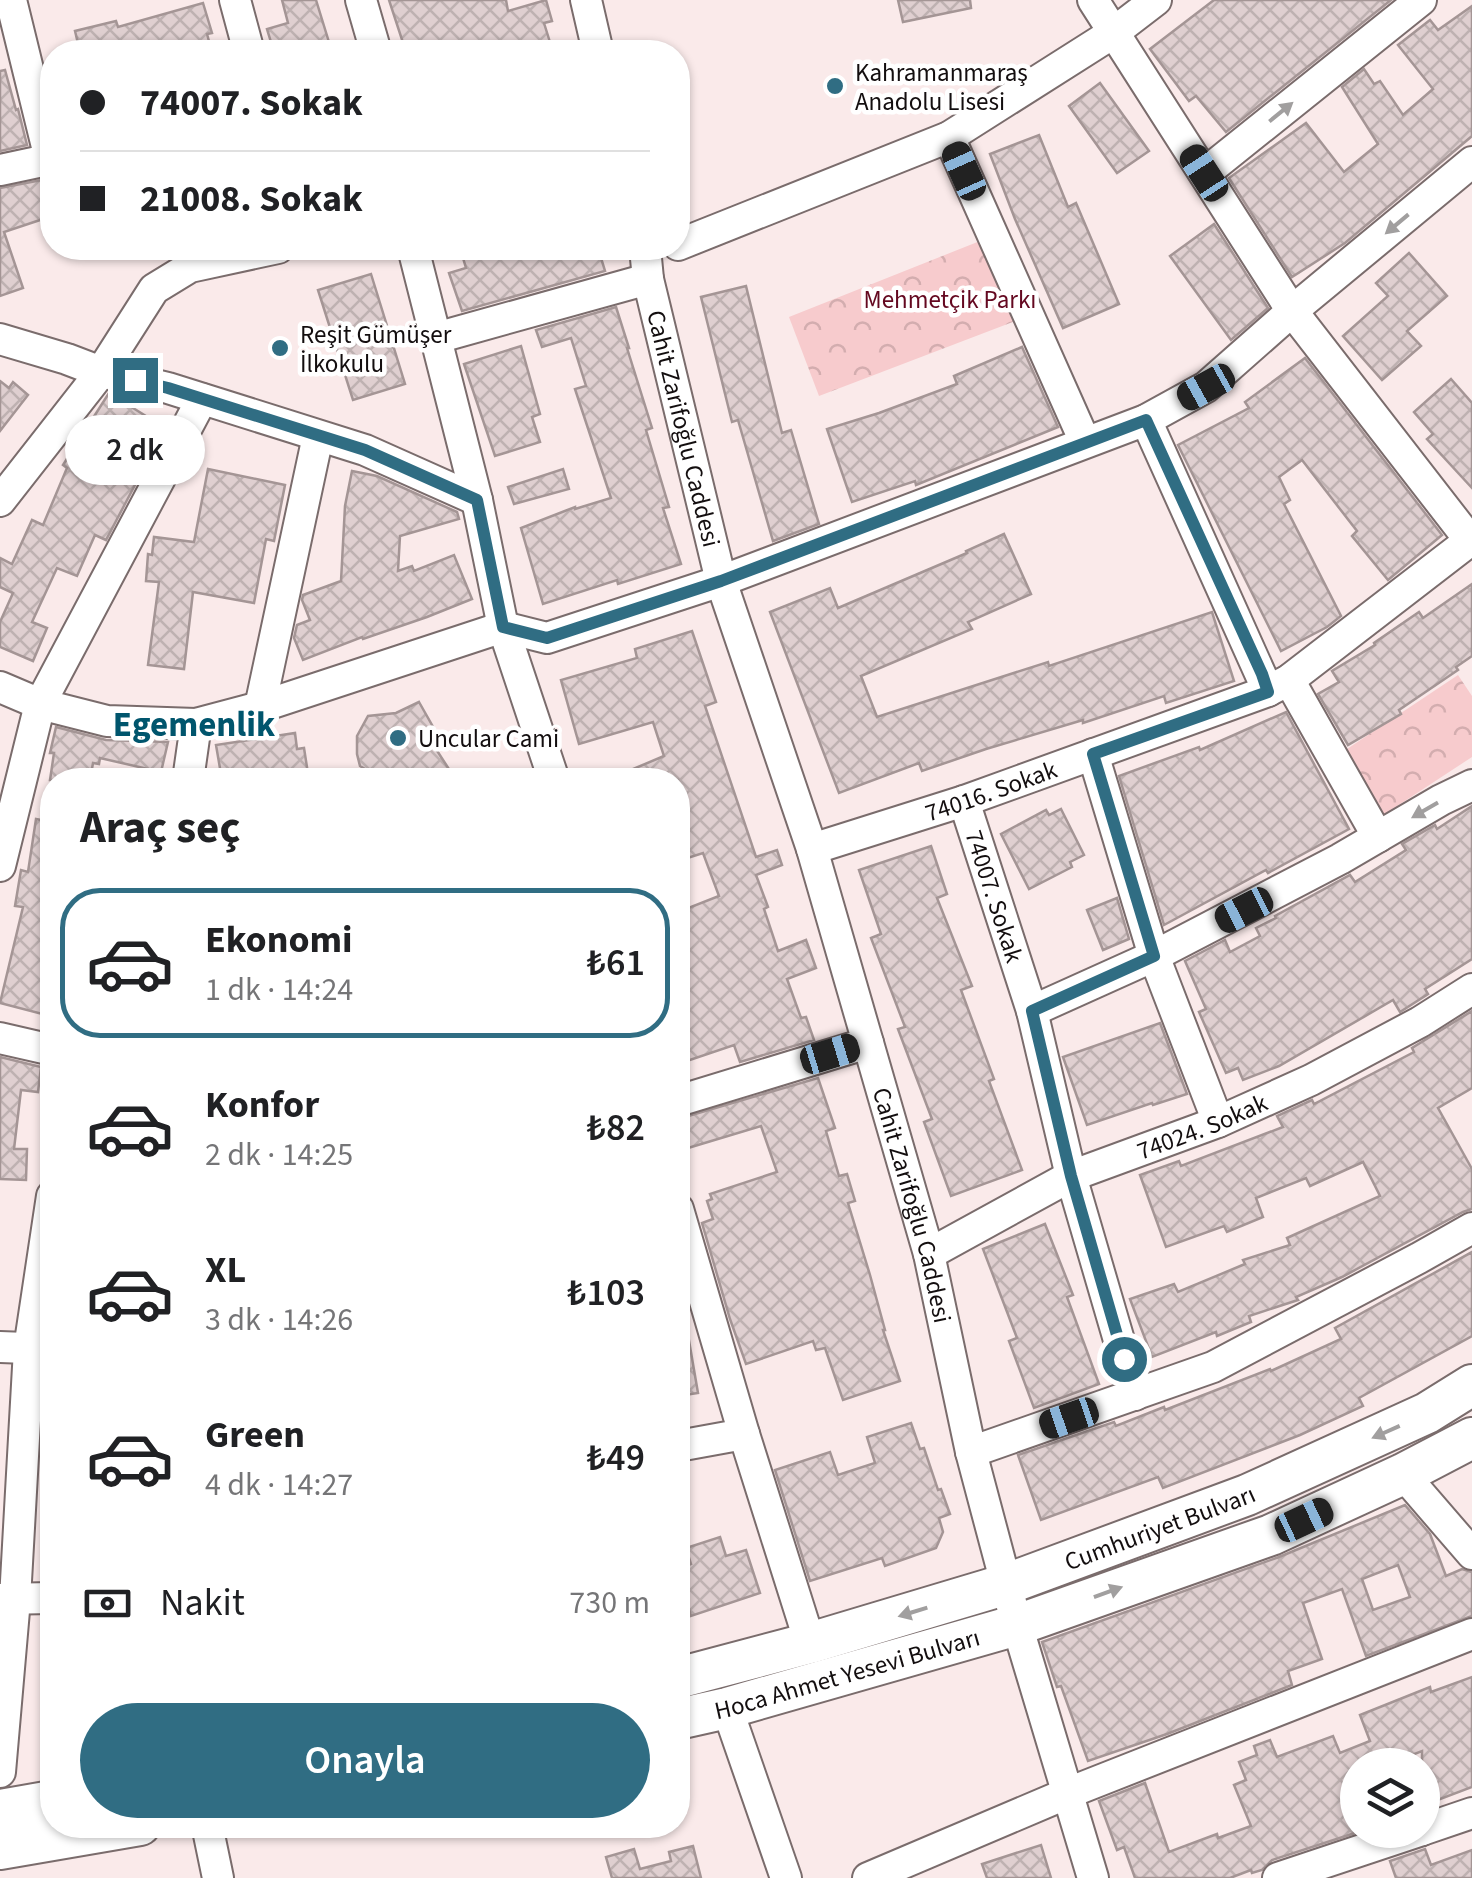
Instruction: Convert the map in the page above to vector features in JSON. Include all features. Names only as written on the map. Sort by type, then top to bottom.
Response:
[{"type":"main road","name":"Cumhuriyet Bulvarı","points":[[1007,1584],[1247,1495],[1427,1414],[1472,1386]]},
{"type":"main road","name":"Cumhuriyet Bulvarı","points":[[1016,1625],[1271,1535],[1472,1438]]},
{"type":"main road","name":"Hoca Ahmet Yesevi Bulvarı","points":[[690,1676],[1007,1584]]},
{"type":"main road","name":"Hoca Ahmet Yesevi Bulvarı","points":[[690,1716],[1016,1625]]},
{"type":"main road","points":[[0,1810],[40,1803]]},
{"type":"main road","points":[[0,1849],[64,1838]]},
{"type":"street","points":[[10,0],[40,116]]},
{"type":"street","points":[[235,0],[246,40]]},
{"type":"street","points":[[361,0],[373,40]]},
{"type":"street","points":[[586,0],[595,40]]},
{"type":"street","points":[[1093,0],[1292,311],[1471,541]]},
{"type":"street","points":[[690,242],[948,137],[1156,0]]},
{"type":"street","points":[[1204,173],[1421,0]]},
{"type":"street","points":[[948,137],[1086,442]]},
{"type":"street","points":[[0,170],[40,161]]},
{"type":"street","points":[[0,687],[40,704],[107,721],[196,724],[260,707],[503,627],[547,638],[721,581],[1146,420],[1206,387],[1472,162]]},
{"type":"street","points":[[0,501],[101,372],[154,289],[190,268],[225,260]]},
{"type":"street","points":[[416,260],[477,500],[503,627],[550,768]]},
{"type":"street","points":[[436,338],[645,260]]},
{"type":"street","name":"Cahit Zarifoğlu Caddesi","points":[[659,260],[721,581],[812,849],[929,1254],[971,1452],[1016,1625],[1094,1878]]},
{"type":"street","points":[[0,340],[365,450],[477,500]]},
{"type":"street","points":[[0,866],[40,704],[202,399]]},
{"type":"street","points":[[1146,420],[1262,674],[1279,686],[1378,837]]},
{"type":"street","points":[[260,707],[318,436]]},
{"type":"street","name":"74016. Sokak","points":[[812,849],[964,801],[1279,686],[1471,541]]},
{"type":"street","points":[[190,768],[196,724]]},
{"type":"street","points":[[1093,754],[1154,956],[1218,1122]]},
{"type":"street","points":[[1032,1011],[1154,956],[1472,785]]},
{"type":"street","name":"74007. Sokak","points":[[964,801],[1032,1011],[1071,1176],[1135,1396]]},
{"type":"street","name":"74024. Sokak","points":[[929,1254],[1071,1176],[1218,1122],[1326,1072],[1472,989]]},
{"type":"street","points":[[0,1038],[40,1047]]},
{"type":"street","points":[[690,1096],[868,1042]]},
{"type":"street","points":[[971,1452],[1212,1366],[1472,1228]]},
{"type":"street","points":[[690,1252],[810,1643]]},
{"type":"street","points":[[0,1772],[8,1599],[27,1348],[40,1269]]},
{"type":"street","points":[[690,1444],[744,1434]]},
{"type":"street","points":[[1402,1474],[1472,1554]]},
{"type":"street","points":[[8,1599],[40,1598]]},
{"type":"street","points":[[868,1878],[1068,1793],[1472,1634]]},
{"type":"street","points":[[727,1708],[786,1878]]},
{"type":"street","points":[[1440,1824],[1472,1813]]},
{"type":"street","points":[[210,1838],[218,1878]]},
{"type":"street","points":[[1278,1878],[1368,1848]]},
{"type":"green space","name":"Mehmetçik Parkı","points":[[990,237],[1026,317],[819,396],[789,317]]},
{"type":"green space","points":[[1458,675],[1472,696],[1472,757],[1382,816],[1341,753]]},
{"type":"building","points":[[282,0],[316,0],[328,40],[270,40],[267,29],[288,23]]},
{"type":"building","points":[[389,0],[506,0],[508,11],[546,0],[552,21],[544,23],[549,40],[402,40]]},
{"type":"building","points":[[898,0],[970,0],[971,8],[903,22]]},
{"type":"building","points":[[1214,0],[1391,0],[1226,132],[1196,96],[1189,101],[1150,49]]},
{"type":"building","points":[[203,3],[212,33],[207,34],[209,40],[77,40],[75,31],[116,21],[118,27]]},
{"type":"building","points":[[1472,6],[1472,136],[1345,243],[1292,277],[1229,178],[1306,123],[1344,172],[1378,144],[1342,87],[1364,69],[1374,84],[1380,81],[1403,115],[1433,89],[1398,45],[1430,20],[1438,30]]},
{"type":"building","points":[[5,70],[27,145],[0,151],[0,71]]},
{"type":"building","points":[[1100,83],[1149,151],[1117,173],[1069,106]]},
{"type":"building","points":[[1039,135],[1068,207],[1076,203],[1119,304],[1063,328],[990,154]]},
{"type":"building","points":[[40,180],[40,220],[4,232],[23,288],[0,296],[0,188]]},
{"type":"building","points":[[1214,224],[1268,308],[1231,340],[1170,256]]},
{"type":"building","points":[[1409,253],[1447,296],[1407,331],[1421,346],[1382,380],[1343,336],[1388,296],[1376,283]]},
{"type":"building","points":[[464,260],[602,260],[605,271],[462,311],[449,273],[466,268]]},
{"type":"building","points":[[371,274],[405,384],[353,400],[318,290]]},
{"type":"building","points":[[746,286],[782,433],[791,430],[819,524],[773,541],[738,420],[732,422],[701,297]]},
{"type":"building","points":[[616,307],[652,428],[646,430],[669,507],[663,508],[681,564],[543,604],[521,528],[611,498],[575,389],[586,386],[571,338],[542,347],[536,330]]},
{"type":"building","points":[[521,346],[540,414],[532,417],[540,442],[495,456],[464,364]]},
{"type":"building","points":[[1022,347],[1058,427],[916,485],[915,481],[852,502],[827,429],[957,384],[954,376]]},
{"type":"building","points":[[1305,358],[1442,535],[1388,580],[1352,536],[1357,531],[1302,460],[1279,477],[1290,500],[1284,504],[1341,616],[1281,651],[1178,445],[1249,408],[1245,402]]},
{"type":"building","points":[[1451,379],[1472,403],[1472,488],[1427,439],[1433,434],[1414,412]]},
{"type":"building","points":[[0,381],[9,388],[13,382],[28,395],[0,431]]},
{"type":"building","points":[[109,393],[165,428],[106,540],[95,535],[77,576],[57,568],[32,622],[47,628],[33,661],[0,647],[0,622],[13,593],[0,587],[0,558],[12,564],[32,520],[43,525],[67,468],[63,465]]},
{"type":"building","points":[[208,469],[285,485],[274,541],[266,539],[254,603],[193,592],[184,669],[148,665],[159,582],[146,581],[148,554],[152,555],[154,537],[194,542]]},
{"type":"building","points":[[563,469],[569,489],[514,504],[508,487]]},
{"type":"building","points":[[352,471],[377,476],[457,512],[459,519],[400,536],[398,571],[412,566],[414,571],[454,555],[472,599],[303,660],[294,638],[297,625],[310,620],[303,595],[341,581],[345,506]]},
{"type":"building","points":[[1004,534],[1031,594],[968,622],[972,629],[861,676],[877,717],[1212,612],[1234,681],[1166,703],[1164,696],[922,771],[919,763],[839,793],[770,612],[830,588],[838,608]]},
{"type":"building","points":[[1472,584],[1472,656],[1399,710],[1401,714],[1348,745],[1318,694],[1339,682],[1332,671],[1419,612],[1423,618]]},
{"type":"building","points":[[692,631],[716,702],[705,706],[756,857],[777,850],[782,865],[756,875],[778,951],[806,940],[816,968],[787,979],[814,1040],[740,1062],[734,1045],[690,1060],[690,907],[719,896],[703,853],[690,857],[690,768],[636,768],[664,756],[653,722],[579,744],[561,680],[637,658],[635,649]]},
{"type":"building","name":"Uncular Cami","points":[[419,702],[441,741],[434,746],[448,768],[360,766],[357,736],[368,716],[396,713]]},
{"type":"building","points":[[1286,712],[1349,829],[1164,925],[1119,776],[1199,747],[1200,750]]},
{"type":"building","points":[[56,727],[106,740],[168,742],[162,768],[100,758],[92,768],[52,768],[54,753],[50,753]]},
{"type":"building","points":[[295,733],[297,749],[304,748],[307,768],[220,768],[216,745]]},
{"type":"building","points":[[1472,806],[1472,959],[1425,989],[1428,994],[1400,1012],[1393,1000],[1279,1066],[1243,1080],[1238,1068],[1226,1073],[1199,1012],[1206,1009],[1185,961],[1225,940],[1230,952],[1260,936],[1256,928],[1275,916],[1350,875],[1355,882],[1406,850],[1402,844],[1435,825],[1437,829]]},
{"type":"building","points":[[1061,809],[1084,855],[1070,862],[1072,867],[1029,889],[1001,834],[1046,810],[1049,815]]},
{"type":"building","points":[[36,819],[40,820],[40,1013],[0,1003],[23,907],[15,906],[21,870],[28,872]]},
{"type":"building","points":[[931,846],[947,894],[937,898],[972,986],[961,990],[1022,1170],[951,1196],[924,1122],[932,1119],[898,1029],[905,1027],[871,938],[881,934],[859,870]]},
{"type":"building","points":[[1117,898],[1129,939],[1103,950],[1087,910]]},
{"type":"building","points":[[1472,1011],[1472,1088],[1438,1108],[1472,1169],[1472,1209],[1296,1297],[1298,1300],[1249,1316],[1251,1322],[1152,1357],[1130,1299],[1174,1284],[1178,1292],[1245,1264],[1243,1260],[1290,1245],[1287,1238],[1380,1196],[1363,1162],[1310,1186],[1306,1178],[1256,1198],[1263,1217],[1227,1232],[1224,1226],[1166,1247],[1140,1175],[1179,1161],[1181,1166],[1283,1127],[1277,1116],[1312,1100],[1314,1104],[1414,1052],[1412,1048]]},
{"type":"building","points":[[1160,1023],[1187,1094],[1087,1125],[1063,1057]]},
{"type":"building","points":[[0,1057],[40,1067],[40,1075],[38,1092],[21,1090],[14,1149],[27,1149],[26,1180],[0,1179]]},
{"type":"building","points":[[818,1078],[835,1128],[826,1131],[839,1176],[847,1174],[855,1201],[848,1203],[900,1381],[843,1400],[825,1348],[816,1350],[813,1341],[746,1364],[702,1223],[713,1219],[707,1201],[712,1199],[710,1194],[777,1172],[761,1126],[690,1147],[690,1115]]},
{"type":"building","points":[[1045,1224],[1073,1295],[1067,1297],[1099,1384],[1034,1408],[1009,1341],[1017,1338],[983,1249]]},
{"type":"building","points":[[1472,1252],[1472,1336],[1359,1398],[1363,1406],[1163,1488],[1158,1477],[1041,1520],[1018,1455],[1114,1422],[1116,1426],[1164,1407],[1165,1410],[1271,1371],[1341,1339],[1335,1328]]},
{"type":"building","points":[[690,1346],[698,1393],[690,1394]]},
{"type":"building","points":[[911,1423],[950,1514],[939,1518],[943,1532],[936,1548],[885,1566],[882,1558],[810,1581],[775,1470],[830,1452],[838,1475],[875,1463],[867,1437]]},
{"type":"building","points":[[1405,1505],[1430,1534],[1446,1576],[1462,1569],[1472,1572],[1472,1616],[1366,1656],[1342,1589],[1303,1603],[1322,1659],[1288,1671],[1292,1685],[1088,1761],[1042,1642],[1279,1557]],"holes":[[[1398,1565],[1410,1597],[1373,1610],[1362,1579]]]},
{"type":"building","points":[[720,1537],[726,1556],[746,1550],[760,1593],[691,1616],[690,1547]]},
{"type":"building","points":[[1472,1677],[1472,1787],[1440,1799],[1440,1748],[1352,1748],[1370,1741],[1360,1715],[1430,1687],[1431,1692]]},
{"type":"building","points":[[1333,1736],[1340,1753],[1340,1838],[1272,1860],[1262,1870],[1230,1878],[1135,1878],[1124,1847],[1117,1850],[1099,1801],[1145,1783],[1169,1852],[1251,1826],[1234,1785],[1246,1780],[1239,1762],[1257,1755],[1254,1746],[1270,1740],[1277,1757]]},
{"type":"building","points":[[1041,1845],[1051,1878],[987,1878],[982,1864]]},
{"type":"building","points":[[693,1846],[701,1878],[612,1878],[606,1857],[634,1849],[640,1869],[671,1861],[669,1852]]},
{"type":"building","points":[[1425,1849],[1431,1865],[1472,1850],[1472,1878],[1396,1878],[1390,1861]]},
{"type":"place","name":"Kahramanmaraş Anadolu Lisesi","points":[[835,86]]},
{"type":"place","name":"Reşit Gümüşer İlkokulu","points":[[280,348]]},
{"type":"place","name":"Uncular Cami","points":[[398,738]]},
{"type":"district","name":"Egemenlik","points":[[194,724]]},
{"type":"route","points":[[135,380],[365,450],[477,500],[503,627],[547,638],[721,581],[1146,420],[1268,692],[1093,754],[1154,956],[1032,1011],[1071,1176],[1124,1359]]}]
